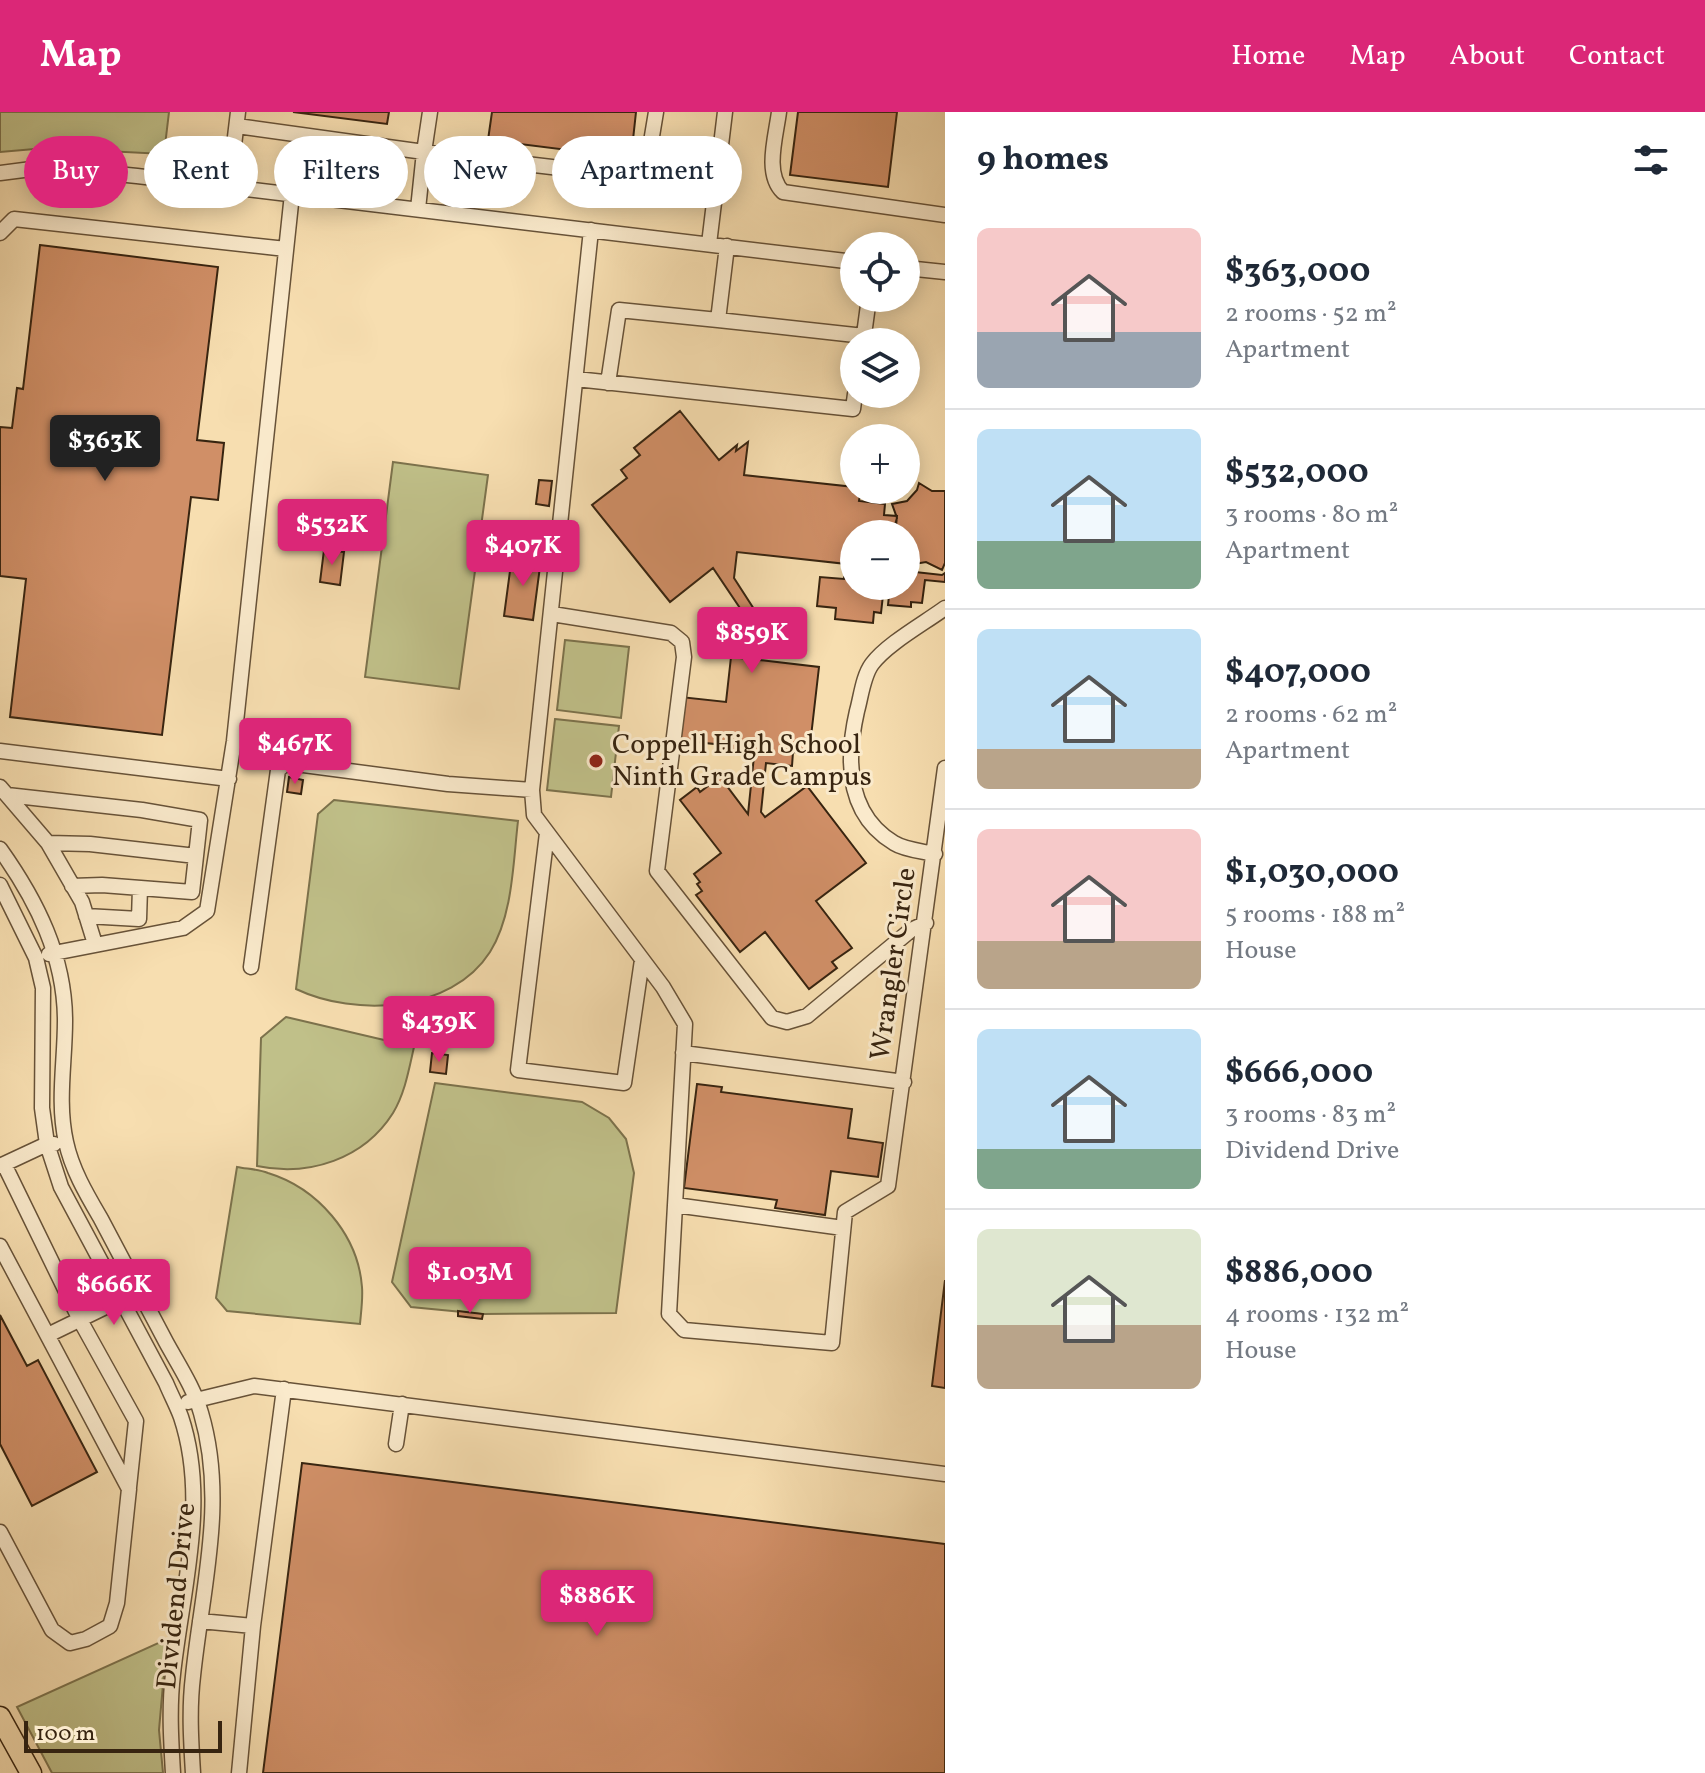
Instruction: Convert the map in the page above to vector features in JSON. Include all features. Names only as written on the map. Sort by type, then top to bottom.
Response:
[{"type":"highway","points":[[0,1717],[31,1773]]},
{"type":"street","points":[[426,136],[430,112]]},
{"type":"street","points":[[536,165],[645,178],[656,112]]},
{"type":"street","points":[[709,244],[725,112]]},
{"type":"street","points":[[779,112],[772,174],[783,192],[945,215]]},
{"type":"street","points":[[238,119],[424,152],[418,209]]},
{"type":"street","points":[[0,173],[47,167],[144,178]]},
{"type":"street","points":[[36,958],[183,928],[207,911],[229,779],[290,208]]},
{"type":"street","points":[[408,208],[840,260]]},
{"type":"street","points":[[0,233],[14,219],[286,249]]},
{"type":"street","points":[[591,230],[532,790],[534,815],[642,960],[685,1024],[683,1053],[675,1202],[669,1314],[684,1330],[832,1343],[843,1228],[675,1202]]},
{"type":"street","points":[[718,320],[727,246]]},
{"type":"street","points":[[920,269],[944,272],[945,262]]},
{"type":"street","points":[[608,383],[619,310],[840,336]]},
{"type":"street","points":[[576,379],[840,408]]},
{"type":"street","name":"Wrangler Circle","points":[[935,854],[896,845],[876,830],[860,805],[850,775],[854,726],[869,667],[879,656],[945,608]]},
{"type":"street","points":[[552,614],[671,633],[682,642],[684,657],[657,871],[772,1018],[787,1022],[807,1016],[911,930],[926,923]]},
{"type":"street","points":[[0,751],[229,779]]},
{"type":"street","points":[[251,967],[278,770],[284,765],[448,784],[532,790]]},
{"type":"street","name":"Wrangler Circle","points":[[843,1228],[845,1212],[888,1186],[945,768]]},
{"type":"street","points":[[4,791],[48,843],[86,916],[95,944]]},
{"type":"street","points":[[4,791],[200,820],[192,892],[72,886]]},
{"type":"street","points":[[547,833],[518,1070],[624,1083],[642,960]]},
{"type":"street","points":[[48,843],[90,844],[196,856]]},
{"type":"street","name":"Dividend Drive","points":[[0,849],[24,884],[56,952],[63,985],[65,1022],[61,1069],[66,1143],[79,1179],[195,1399],[209,1446],[214,1480],[214,1521],[191,1703],[193,1773]]},
{"type":"street","name":"Dividend Drive","points":[[0,885],[36,958],[43,988],[41,1069],[47,1144],[61,1187],[176,1406],[189,1450],[194,1482],[194,1520],[172,1677],[170,1728],[173,1773]]},
{"type":"street","points":[[86,916],[139,919],[140,888]]},
{"type":"street","points":[[683,1053],[904,1082]]},
{"type":"street","points":[[0,1532],[52,1630],[70,1643],[86,1639],[110,1626],[117,1603],[136,1421],[80,1320],[2,1165],[47,1144],[66,1143]]},
{"type":"street","points":[[0,1246],[129,1489]]},
{"type":"street","points":[[48,1335],[139,1290]]},
{"type":"street","points":[[176,1406],[254,1386],[945,1474]]},
{"type":"street","points":[[239,1773],[253,1626],[284,1389]]},
{"type":"street","points":[[396,1444],[402,1404]]},
{"type":"street","points":[[200,1621],[253,1626]]},
{"type":"green space","points":[[0,112],[169,112],[166,136],[144,136],[144,153],[128,152],[128,136],[24,136],[24,150],[0,152]]},
{"type":"green space","points":[[393,462],[488,475],[459,689],[365,677]]},
{"type":"green space","points":[[565,640],[629,647],[621,718],[557,710]]},
{"type":"green space","points":[[555,719],[619,726],[611,797],[547,790]]},
{"type":"green space","points":[[334,800],[518,821],[511,888],[503,922],[490,952],[473,972],[452,987],[427,998],[400,1004],[346,1004],[296,989],[318,814]]},
{"type":"green space","points":[[286,1017],[414,1047],[401,1097],[381,1129],[351,1153],[334,1161],[296,1169],[257,1166],[261,1038]]},
{"type":"green space","points":[[435,1083],[582,1102],[609,1118],[626,1139],[634,1173],[616,1313],[483,1314],[411,1307],[392,1282]]},
{"type":"green space","points":[[237,1167],[286,1180],[303,1190],[332,1216],[353,1249],[359,1268],[362,1292],[360,1324],[227,1311],[216,1298]]},
{"type":"green space","points":[[167,1639],[159,1730],[163,1773],[52,1773],[17,1707]]},
{"type":"building","points":[[293,112],[389,112],[387,124]]},
{"type":"building","points":[[492,112],[636,112],[633,136],[552,136],[552,148],[536,146],[536,136],[489,136]]},
{"type":"building","points":[[798,112],[897,112],[888,187],[790,175]]},
{"type":"building","points":[[40,245],[218,267],[197,440],[224,443],[218,500],[191,497],[162,735],[10,717],[26,579],[0,576],[0,427],[12,428],[17,388],[23,389]]},
{"type":"building","points":[[680,411],[719,460],[737,445],[736,451],[748,442],[744,475],[840,485],[840,504],[885,504],[884,515],[897,516],[897,520],[840,520],[840,563],[737,552],[734,578],[763,623],[759,660],[819,667],[809,754],[793,752],[792,766],[766,763],[761,812],[765,817],[807,786],[866,863],[816,901],[852,948],[832,962],[837,968],[809,989],[765,932],[740,952],[696,895],[702,891],[694,874],[721,853],[680,800],[697,787],[700,792],[720,777],[748,814],[754,756],[723,753],[724,745],[676,740],[681,697],[726,702],[731,657],[748,659],[752,626],[713,568],[670,602],[592,505],[627,478],[621,470],[640,455],[634,448]]},
{"type":"building","points":[[539,480],[552,481],[549,506],[536,504]]},
{"type":"building","points":[[920,484],[932,491],[945,491],[945,563],[942,570],[926,562],[920,563],[920,520],[897,518],[892,504],[920,504]]},
{"type":"building","points":[[324,550],[344,552],[340,585],[320,582]]},
{"type":"building","points":[[512,556],[541,559],[533,620],[504,616]]},
{"type":"building","points":[[920,573],[945,573],[945,582],[925,580],[922,603],[911,602],[911,607],[888,605],[889,600],[920,600]]},
{"type":"building","points":[[820,577],[840,579],[840,600],[882,600],[881,613],[874,612],[873,623],[835,619],[836,608],[817,606]]},
{"type":"building","points":[[289,777],[303,780],[301,794],[287,792]]},
{"type":"building","points":[[437,1022],[478,1027],[476,1043],[435,1037]]},
{"type":"building","points":[[432,1053],[448,1055],[446,1074],[430,1072]]},
{"type":"building","points":[[697,1084],[722,1087],[721,1092],[852,1109],[848,1138],[883,1143],[878,1177],[831,1171],[825,1215],[775,1208],[777,1200],[684,1188]]},
{"type":"building","points":[[945,1280],[945,1388],[932,1386]]},
{"type":"building","points":[[458,1311],[483,1314],[482,1319],[458,1316]]},
{"type":"building","points":[[0,1315],[27,1366],[38,1360],[97,1472],[32,1506],[0,1444]]},
{"type":"building","points":[[302,1463],[945,1544],[945,1773],[263,1773]]},
{"type":"place","name":"Coppell High School Ninth Grade Campus","points":[[596,761]]}]
